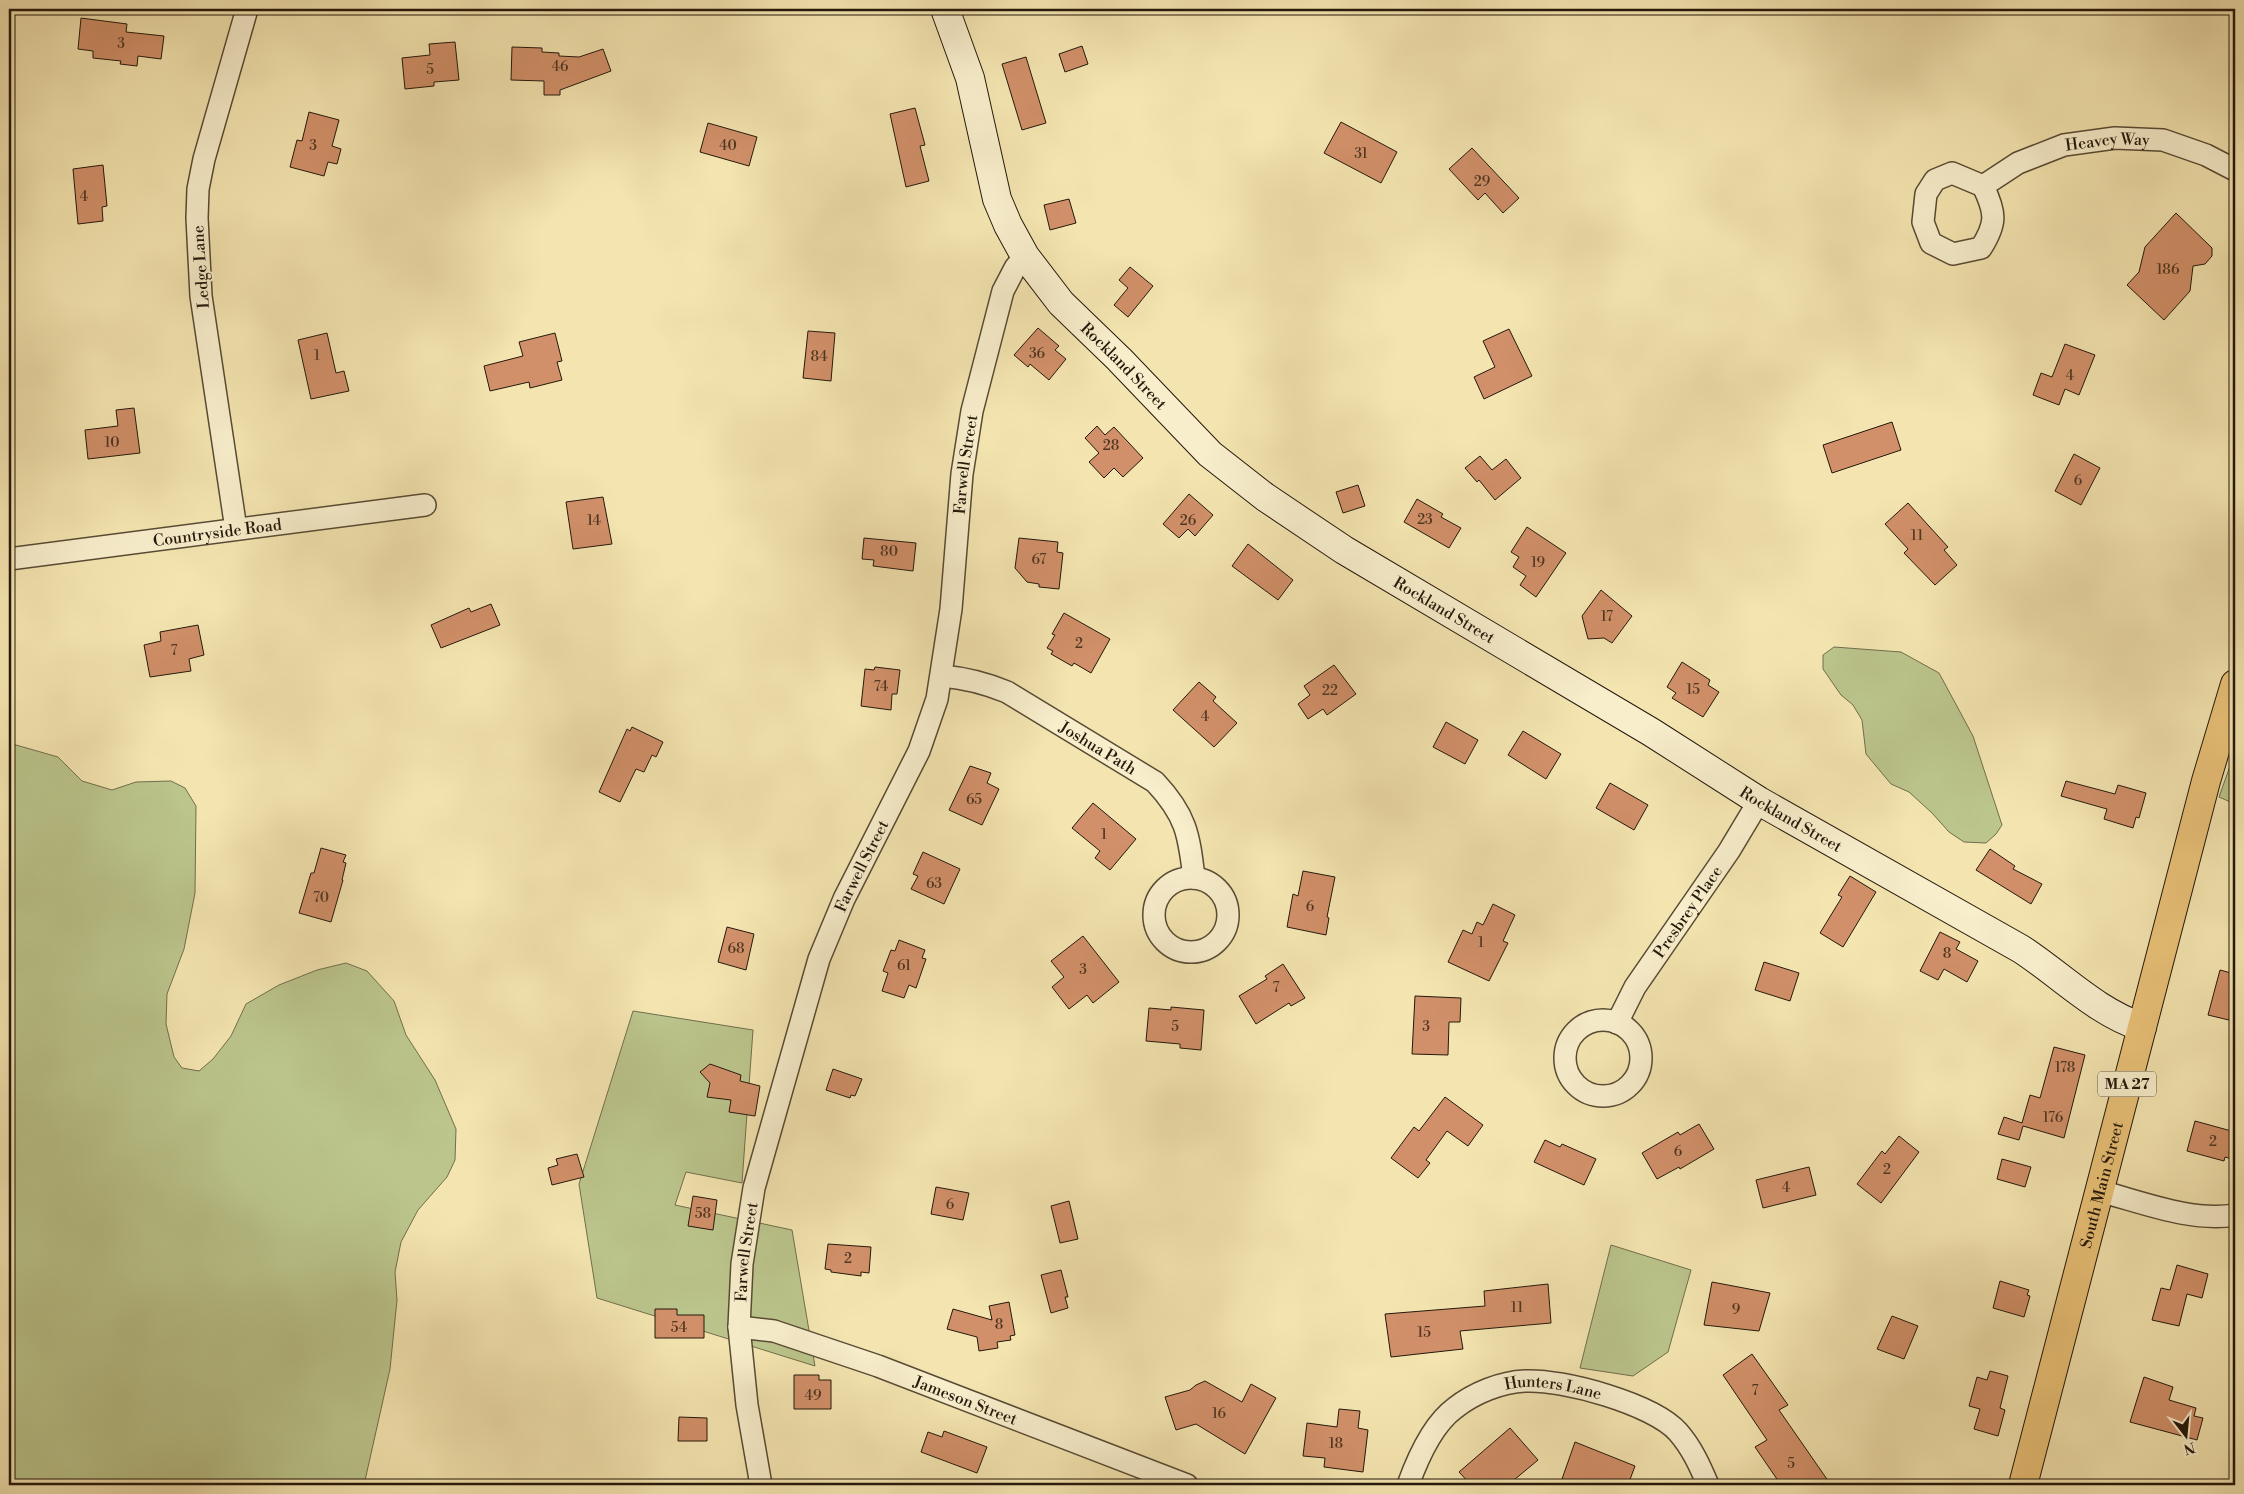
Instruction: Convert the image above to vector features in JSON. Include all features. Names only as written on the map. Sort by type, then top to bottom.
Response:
[{"type":"main road","name":"South Main Street","points":[[2023,1485],[2206,782],[2235,684]]},
{"type":"street","name":"Ledge Lane","points":[[236,529],[201,296],[197,218],[198,189],[204,159],[247,9]]},
{"type":"street","name":"Rockland Street","points":[[945,9],[970,78],[998,199],[1008,225],[1025,256],[1061,304],[1119,359],[1210,454],[1235,475],[1344,550],[1651,732],[1760,801],[2021,949],[2050,968],[2108,1013],[2142,1027]]},
{"type":"street","name":"Heavey Way","points":[[1983,186],[2018,163],[2064,145],[2115,138],[2163,140],[2206,155],[2235,170]]},
{"type":"street","name":"Farwell Street","points":[[761,1485],[746,1405],[739,1326],[742,1264],[754,1188],[808,992],[830,930],[919,751],[930,724],[942,676],[951,609],[962,474],[968,434],[1003,292],[1015,268],[1025,256]]},
{"type":"street","name":"Countryside Road","points":[[9,559],[425,505]]},
{"type":"street","name":"Joshua Path","points":[[942,676],[972,680],[1007,692],[1155,782],[1171,799],[1184,820],[1194,878]]},
{"type":"street","name":"Presbrey Place","points":[[1617,1023],[1635,987],[1729,851],[1760,801]]},
{"type":"street","points":[[2099,1191],[2205,1217],[2235,1215]]},
{"type":"street","name":"Jameson Street","points":[[739,1326],[774,1331],[878,1366],[1187,1485]]},
{"type":"street","name":"Hunters Lane","points":[[1408,1485],[1418,1457],[1454,1408],[1491,1388],[1525,1381],[1564,1385],[1610,1396],[1646,1410],[1677,1431],[1697,1458],[1708,1485]]},
{"type":"green space","points":[[1834,647],[1901,652],[1939,673],[1973,736],[2002,825],[1986,843],[1964,842],[1949,832],[1909,792],[1891,784],[1866,754],[1862,720],[1853,705],[1841,695],[1823,669],[1823,655]]},
{"type":"green space","points":[[9,743],[58,757],[82,781],[112,790],[136,782],[171,781],[185,788],[196,806],[195,893],[184,949],[167,994],[166,1024],[174,1057],[182,1068],[199,1071],[213,1059],[231,1036],[246,1004],[279,985],[317,970],[346,963],[367,971],[394,1001],[406,1035],[435,1080],[456,1129],[455,1160],[447,1177],[418,1210],[401,1242],[395,1272],[397,1300],[390,1369],[364,1485],[9,1485]]},
{"type":"green space","points":[[2235,752],[2235,804],[2219,797]]},
{"type":"green space","points":[[633,1011],[753,1030],[742,1183],[686,1172],[675,1205],[792,1230],[815,1366],[597,1298],[579,1184]]},
{"type":"green space","points":[[1611,1245],[1691,1270],[1668,1352],[1633,1376],[1580,1368]]},
{"type":"building","points":[[81,18],[127,24],[126,32],[164,36],[161,59],[138,56],[137,66],[120,64],[121,61],[93,58],[93,51],[78,49]]},
{"type":"building","points":[[455,42],[459,80],[434,82],[434,86],[405,89],[402,58],[430,55],[429,44]]},
{"type":"building","points":[[1082,46],[1088,64],[1065,72],[1059,54]]},
{"type":"building","points":[[512,47],[542,48],[542,52],[559,53],[559,56],[579,57],[603,49],[611,71],[560,90],[560,95],[544,95],[544,81],[511,80]]},
{"type":"building","points":[[1026,57],[1046,123],[1022,130],[1002,64]]},
{"type":"building","points":[[915,108],[925,145],[920,146],[929,181],[906,187],[890,114]]},
{"type":"building","points":[[309,112],[339,120],[332,146],[341,149],[337,164],[328,162],[324,176],[290,167],[297,140],[302,141]]},
{"type":"building","points":[[1341,122],[1397,152],[1381,183],[1324,153]]},
{"type":"building","points":[[708,123],[757,137],[749,166],[700,152]]},
{"type":"building","points":[[1472,148],[1519,198],[1503,213],[1485,193],[1478,200],[1449,169]]},
{"type":"building","points":[[103,165],[107,206],[102,207],[103,221],[78,224],[73,169]]},
{"type":"building","points":[[1069,199],[1076,223],[1050,230],[1044,205]]},
{"type":"building","points":[[2176,213],[2212,248],[2212,256],[2205,264],[2193,266],[2190,291],[2164,320],[2127,285],[2139,272],[2145,247]]},
{"type":"building","points":[[1130,267],[1153,286],[1128,317],[1114,305],[1128,288],[1119,280]]},
{"type":"building","points":[[1038,328],[1059,346],[1055,350],[1066,359],[1049,380],[1030,364],[1028,367],[1014,355]]},
{"type":"building","points":[[1509,329],[1532,376],[1484,399],[1474,377],[1495,367],[1483,341]]},
{"type":"building","points":[[808,331],[835,333],[831,381],[803,378]]},
{"type":"building","points":[[327,333],[336,373],[344,371],[349,391],[311,399],[298,340]]},
{"type":"building","points":[[555,333],[562,361],[557,362],[562,380],[530,388],[529,382],[490,391],[484,366],[523,356],[519,342]]},
{"type":"building","points":[[2065,344],[2095,355],[2079,395],[2065,389],[2059,405],[2033,395],[2041,373],[2052,377]]},
{"type":"building","points":[[134,408],[140,453],[88,459],[85,430],[118,426],[116,410]]},
{"type":"building","points":[[1892,422],[1901,450],[1832,473],[1823,445]]},
{"type":"building","points":[[1097,426],[1105,435],[1114,427],[1143,458],[1123,477],[1114,468],[1104,478],[1089,462],[1099,453],[1085,438]]},
{"type":"building","points":[[2074,454],[2100,468],[2081,505],[2055,491]]},
{"type":"building","points":[[1480,456],[1492,470],[1506,459],[1521,478],[1495,500],[1479,480],[1477,482],[1465,468]]},
{"type":"building","points":[[1358,485],[1365,506],[1343,513],[1336,492]]},
{"type":"building","points":[[1189,494],[1213,515],[1195,536],[1188,529],[1179,538],[1163,524]]},
{"type":"building","points":[[603,497],[612,544],[573,549],[566,502]]},
{"type":"building","points":[[1417,499],[1443,514],[1441,517],[1461,528],[1449,548],[1404,522]]},
{"type":"building","points":[[1908,503],[1948,547],[1944,550],[1957,565],[1935,585],[1904,553],[1908,549],[1885,524]]},
{"type":"building","points":[[1527,527],[1566,553],[1536,597],[1520,585],[1526,576],[1513,567],[1519,557],[1511,552]]},
{"type":"building","points":[[864,538],[916,543],[913,571],[873,566],[874,560],[862,559]]},
{"type":"building","points":[[1019,538],[1058,542],[1057,552],[1063,553],[1059,589],[1039,587],[1039,584],[1027,582],[1015,568]]},
{"type":"building","points":[[1248,544],[1293,580],[1278,600],[1232,566]]},
{"type":"building","points":[[1601,590],[1632,616],[1612,643],[1604,638],[1588,639],[1582,616]]},
{"type":"building","points":[[491,604],[500,625],[441,648],[431,625],[469,608],[471,612]]},
{"type":"building","points":[[1064,613],[1110,639],[1091,673],[1074,663],[1072,666],[1051,654],[1053,651],[1047,648],[1055,635],[1052,634]]},
{"type":"building","points":[[198,625],[204,655],[189,659],[191,671],[150,677],[144,645],[161,641],[160,632]]},
{"type":"building","points":[[1682,662],[1710,680],[1708,685],[1719,692],[1703,717],[1672,698],[1676,693],[1667,687]]},
{"type":"building","points":[[1334,665],[1356,694],[1327,715],[1323,709],[1308,719],[1298,704],[1310,695],[1304,686]]},
{"type":"building","points":[[875,667],[900,670],[897,694],[892,694],[891,710],[861,706],[865,669],[874,670]]},
{"type":"building","points":[[1199,682],[1216,697],[1213,701],[1237,723],[1214,747],[1173,710]]},
{"type":"building","points":[[1446,722],[1478,740],[1465,764],[1433,747]]},
{"type":"building","points":[[632,727],[663,742],[656,757],[652,755],[644,772],[636,769],[620,802],[599,792],[627,729],[630,731]]},
{"type":"building","points":[[1523,731],[1561,754],[1546,779],[1508,755]]},
{"type":"building","points":[[970,766],[991,773],[987,783],[999,789],[982,825],[949,810]]},
{"type":"building","points":[[2066,781],[2115,794],[2118,785],[2146,793],[2139,818],[2136,817],[2133,828],[2104,819],[2107,809],[2061,796]]},
{"type":"building","points":[[1610,783],[1648,805],[1634,830],[1596,808]]},
{"type":"building","points":[[1093,803],[1136,839],[1110,870],[1095,858],[1100,851],[1072,828]]},
{"type":"building","points":[[321,848],[346,855],[343,862],[346,863],[343,880],[331,922],[299,913]]},
{"type":"building","points":[[1990,849],[2015,866],[2013,869],[2042,884],[2031,904],[1976,870]]},
{"type":"building","points":[[923,852],[960,869],[944,904],[911,889],[918,876],[913,874]]},
{"type":"building","points":[[1303,871],[1335,877],[1327,917],[1329,918],[1326,935],[1287,927],[1293,894],[1298,896]]},
{"type":"building","points":[[1850,876],[1876,892],[1843,947],[1820,933],[1842,897],[1838,895]]},
{"type":"building","points":[[1493,904],[1515,915],[1503,941],[1508,943],[1489,981],[1448,962],[1463,930],[1472,934],[1477,922],[1483,925]]},
{"type":"building","points":[[727,927],[754,934],[746,970],[718,962]]},
{"type":"building","points":[[1940,932],[1960,942],[1956,949],[1978,961],[1967,982],[1944,969],[1938,980],[1920,971]]},
{"type":"building","points":[[1083,936],[1119,982],[1093,1003],[1087,995],[1069,1009],[1052,987],[1064,977],[1051,961]]},
{"type":"building","points":[[899,940],[925,950],[922,958],[926,959],[916,988],[909,985],[904,998],[882,991],[888,973],[883,971],[891,950],[895,951]]},
{"type":"building","points":[[1764,962],[1799,973],[1790,1001],[1755,990]]},
{"type":"building","points":[[1283,964],[1305,998],[1291,1006],[1289,1003],[1256,1024],[1239,996],[1267,979],[1265,976]]},
{"type":"building","points":[[2220,970],[2235,974],[2235,1012],[2233,1021],[2208,1015]]},
{"type":"building","points":[[1415,996],[1461,998],[1460,1022],[1449,1022],[1448,1055],[1412,1054]]},
{"type":"building","points":[[1171,1007],[1204,1010],[1201,1050],[1180,1048],[1180,1044],[1146,1041],[1149,1008],[1171,1010]]},
{"type":"building","points":[[2054,1047],[2085,1055],[2064,1138],[2023,1126],[2019,1140],[1998,1134],[2004,1117],[2022,1123],[2030,1095],[2040,1098]]},
{"type":"building","points":[[710,1064],[741,1075],[740,1081],[760,1086],[755,1116],[729,1112],[731,1100],[707,1097],[710,1083],[700,1072]]},
{"type":"building","points":[[833,1069],[862,1079],[855,1096],[851,1095],[850,1098],[826,1090]]},
{"type":"building","points":[[1445,1097],[1483,1125],[1468,1146],[1447,1131],[1426,1160],[1430,1163],[1418,1178],[1391,1158],[1414,1127],[1419,1131]]},
{"type":"building","points":[[2195,1121],[2235,1132],[2235,1160],[2225,1157],[2224,1161],[2187,1151]]},
{"type":"building","points":[[1699,1124],[1714,1149],[1680,1169],[1679,1167],[1657,1179],[1642,1153],[1678,1132],[1680,1135]]},
{"type":"building","points":[[1899,1136],[1919,1152],[1881,1203],[1857,1184],[1882,1151],[1885,1154]]},
{"type":"building","points":[[1545,1140],[1560,1147],[1562,1144],[1596,1159],[1584,1185],[1534,1162]]},
{"type":"building","points":[[577,1154],[584,1177],[552,1185],[548,1168],[558,1165],[556,1159]]},
{"type":"building","points":[[2002,1159],[2031,1167],[2025,1187],[1997,1179]]},
{"type":"building","points":[[1809,1167],[1816,1195],[1763,1208],[1756,1180]]},
{"type":"building","points":[[936,1187],[969,1193],[963,1220],[931,1214]]},
{"type":"building","points":[[693,1196],[717,1200],[713,1230],[688,1226]]},
{"type":"building","points":[[1069,1201],[1078,1239],[1060,1243],[1051,1206]]},
{"type":"building","points":[[828,1244],[871,1247],[869,1273],[861,1272],[861,1276],[831,1272],[831,1270],[825,1269]]},
{"type":"building","points":[[2177,1265],[2208,1274],[2202,1298],[2187,1294],[2179,1326],[2152,1320],[2161,1288],[2170,1290]]},
{"type":"building","points":[[1061,1270],[1068,1297],[1065,1297],[1068,1308],[1051,1313],[1041,1275]]},
{"type":"building","points":[[2000,1281],[2029,1290],[2027,1295],[2030,1296],[2024,1317],[1993,1308]]},
{"type":"building","points":[[1712,1282],[1770,1293],[1759,1331],[1704,1325]]},
{"type":"building","points":[[1548,1284],[1551,1323],[1460,1331],[1463,1349],[1391,1357],[1385,1314],[1485,1306],[1484,1291]]},
{"type":"building","points":[[1009,1302],[1015,1335],[1010,1336],[1011,1340],[997,1342],[998,1348],[979,1351],[977,1337],[947,1329],[953,1309],[992,1320],[989,1306]]},
{"type":"building","points":[[655,1309],[677,1309],[677,1315],[704,1315],[704,1338],[655,1338]]},
{"type":"building","points":[[1892,1316],[1918,1326],[1904,1359],[1877,1349]]},
{"type":"building","points":[[1752,1354],[1788,1405],[1779,1410],[1831,1485],[1781,1485],[1755,1447],[1767,1440],[1723,1375]]},
{"type":"building","points":[[1990,1371],[2008,1376],[2000,1408],[2005,1410],[1998,1436],[1974,1429],[1980,1409],[1969,1406],[1977,1377],[1987,1380]]},
{"type":"building","points":[[794,1375],[819,1375],[819,1380],[831,1380],[831,1409],[794,1409]]},
{"type":"building","points":[[2144,1377],[2173,1387],[2169,1400],[2196,1408],[2194,1416],[2203,1418],[2197,1440],[2130,1422]]},
{"type":"building","points":[[1205,1381],[1242,1402],[1251,1384],[1276,1398],[1245,1454],[1196,1424],[1176,1430],[1165,1397],[1190,1390]]},
{"type":"building","points":[[1339,1409],[1360,1411],[1358,1428],[1368,1430],[1363,1472],[1324,1467],[1325,1458],[1303,1456],[1307,1423],[1337,1427]]},
{"type":"building","points":[[679,1417],[707,1418],[707,1441],[678,1441]]},
{"type":"building","points":[[1510,1428],[1538,1460],[1508,1485],[1471,1485],[1459,1472]]},
{"type":"building","points":[[944,1431],[987,1447],[977,1473],[921,1452],[928,1432],[942,1437]]},
{"type":"building","points":[[1575,1442],[1635,1466],[1628,1485],[1579,1485],[1562,1479]]}]
